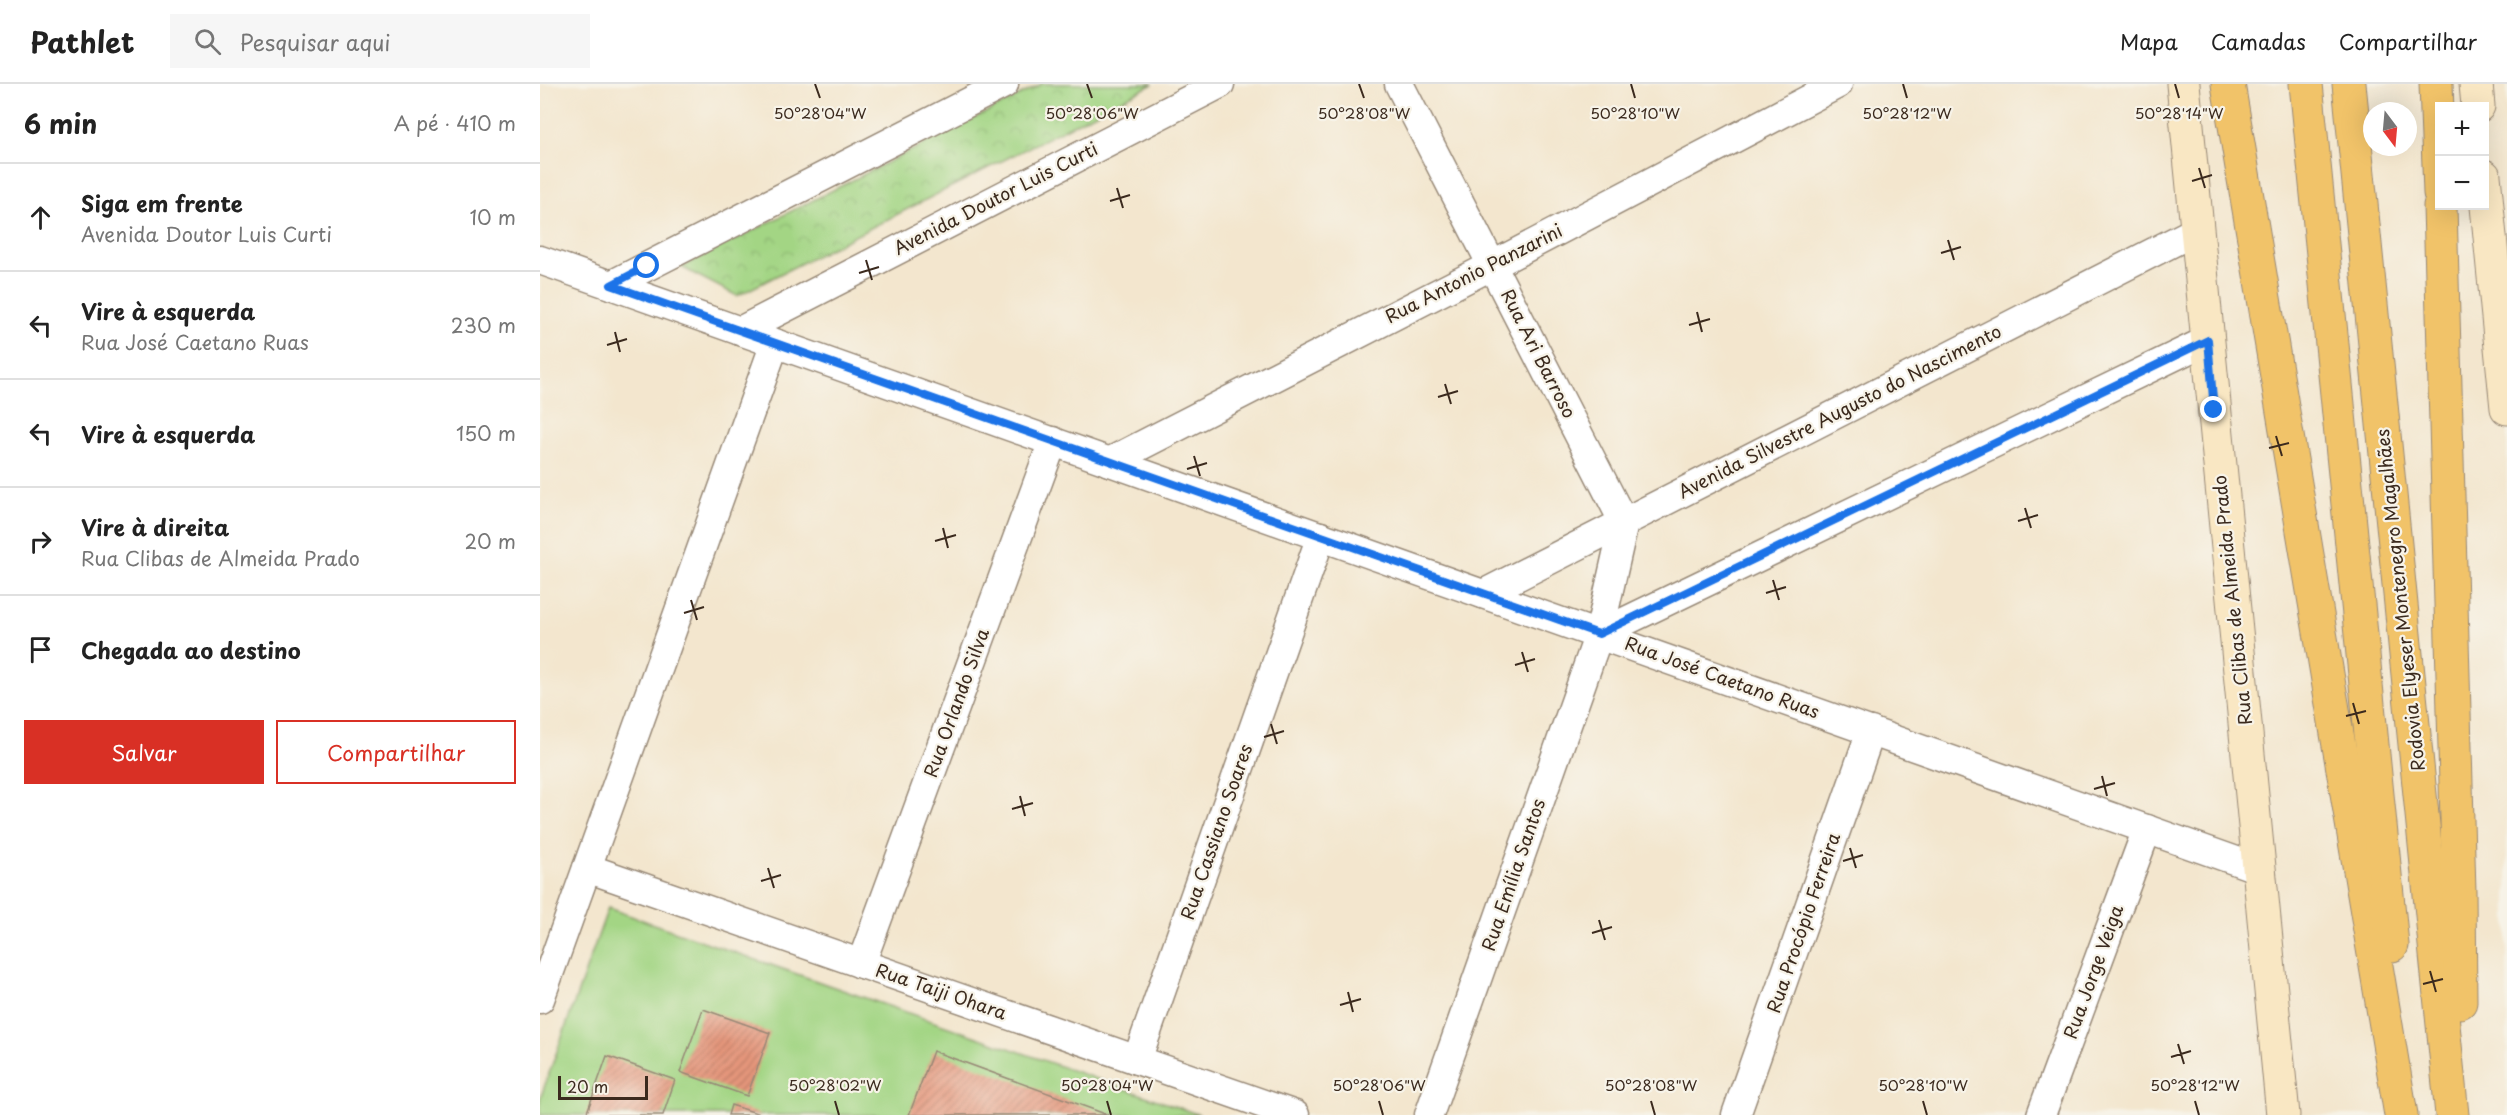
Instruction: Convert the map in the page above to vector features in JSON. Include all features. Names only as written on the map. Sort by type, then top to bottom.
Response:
[{"type":"main road","points":[[2228,84],[2402,1115]]},
{"type":"main road","points":[[2306,84],[2409,1115]]},
{"type":"main road","name":"Rodovia Elyeser Montenegro Magalhães","points":[[2349,84],[2452,1115]]},
{"type":"main road","points":[[2436,84],[2438,156]]},
{"type":"main road","points":[[2440,210],[2459,892],[2460,1115]]},
{"type":"street","points":[[611,285],[1004,84]]},
{"type":"street","name":"Avenida Doutor Luis Curti","points":[[740,331],[1220,84]]},
{"type":"street","name":"Rua Ari Barroso","points":[[1399,84],[1624,523]]},
{"type":"street","name":"Rua Antonio Panzarini","points":[[1109,462],[1838,84]]},
{"type":"street","name":"Rua Clibas de Almeida Prado","points":[[2183,84],[2283,1115]]},
{"type":"street","points":[[2476,84],[2478,102]]},
{"type":"street","points":[[2489,196],[2499,235],[2507,408]]},
{"type":"street","name":"Avenida Silvestre Augusto do Nascimento","points":[[1483,594],[2197,230]]},
{"type":"street","name":"Rua José Caetano Ruas","points":[[540,260],[2259,869]]},
{"type":"street","points":[[1599,634],[2208,340]]},
{"type":"street","points":[[540,999],[775,343]]},
{"type":"street","name":"Rua Orlando Silva","points":[[861,964],[1053,441]]},
{"type":"street","points":[[1599,634],[1624,523]]},
{"type":"street","name":"Rua Cassiano Soares","points":[[1137,1060],[1321,536]]},
{"type":"street","name":"Rua Emília Santos","points":[[1429,1115],[1599,634]]},
{"type":"street","name":"Rua Procópio Ferreira","points":[[1736,1115],[1871,731]]},
{"type":"street","name":"Rua Jorge Veiga","points":[[2041,1115],[2147,829]]},
{"type":"street","name":"Rua Taiji Ohara","points":[[587,868],[1295,1115]]},
{"type":"green space","points":[[1042,84],[1153,84],[737,296],[681,267]]},
{"type":"green space","points":[[608,908],[1200,1115],[540,1115],[540,1099]]},
{"type":"building","points":[[703,1009],[770,1033],[747,1096],[680,1072]]},
{"type":"building","points":[[933,1051],[1108,1115],[909,1115]]},
{"type":"building","points":[[607,1056],[675,1080],[663,1115],[586,1115]]},
{"type":"building","points":[[731,1105],[760,1114],[760,1115],[728,1115]]},
{"type":"route","points":[[647,266],[611,285],[1599,634],[2208,340],[2214,410]]}]
